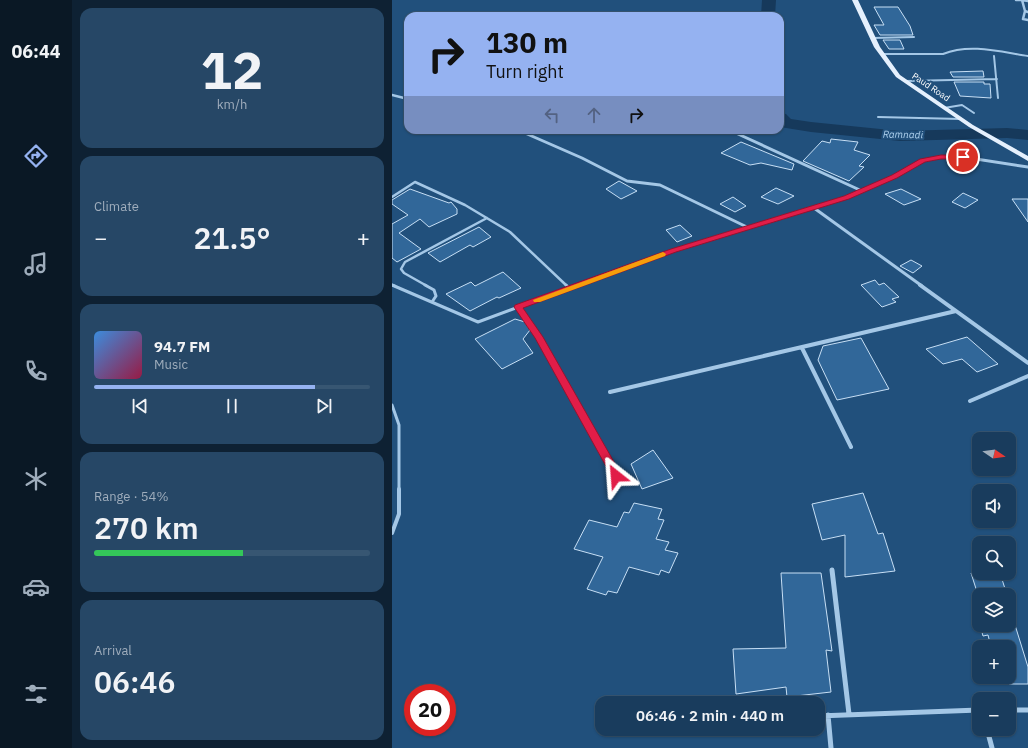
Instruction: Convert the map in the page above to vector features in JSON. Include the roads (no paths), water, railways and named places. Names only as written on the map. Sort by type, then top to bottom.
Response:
[{"type":"main road","name":"Paud Road","points":[[856,0],[881,54],[898,76],[971,126],[1028,159]]},
{"type":"street","points":[[1016,0],[1028,1]]},
{"type":"street","points":[[1022,0],[1026,12],[1023,19],[1028,20]]},
{"type":"street","points":[[392,95],[404,98]]},
{"type":"street","points":[[527,134],[582,158],[627,181],[670,189],[749,228]]},
{"type":"street","points":[[738,134],[862,191]]},
{"type":"street","points":[[586,282],[674,250],[814,208],[862,191],[922,161],[941,157],[963,157],[1028,167]]},
{"type":"street","points":[[814,208],[1028,363]]},
{"type":"street","points":[[610,392],[956,311]]},
{"type":"street","points":[[802,348],[851,447]]},
{"type":"street","points":[[970,401],[1028,376]]},
{"type":"street","points":[[832,570],[849,714]]},
{"type":"street","points":[[825,715],[972,710]]},
{"type":"street","points":[[1016,710],[1028,710]]},
{"type":"street","points":[[828,715],[831,748]]},
{"type":"street","points":[[989,736],[992,748]]},
{"type":"lane","points":[[873,38],[914,37]]},
{"type":"lane","points":[[881,54],[943,54],[948,51],[961,49],[1028,56]]},
{"type":"lane","points":[[994,56],[998,98]]},
{"type":"lane","points":[[905,81],[996,79]]},
{"type":"lane","points":[[944,108],[962,105],[974,113]]},
{"type":"lane","points":[[878,117],[961,119]]},
{"type":"lane","points":[[392,197],[415,182],[465,205],[510,232],[569,288]]},
{"type":"lane","points":[[432,302],[436,296],[434,290],[404,273],[401,268],[402,265],[487,218]]},
{"type":"lane","points":[[392,285],[478,322],[586,282]]},
{"type":"lane","points":[[518,307],[539,337],[616,476]]},
{"type":"lane","points":[[392,405],[400,425],[399,514],[392,533]]},
{"type":"waterway","name":"Ramnadi","points":[[768,12],[769,0]]},
{"type":"waterway","name":"Ramnadi","points":[[784,121],[786,123],[811,127],[900,136],[1007,133],[1028,135]]}]
